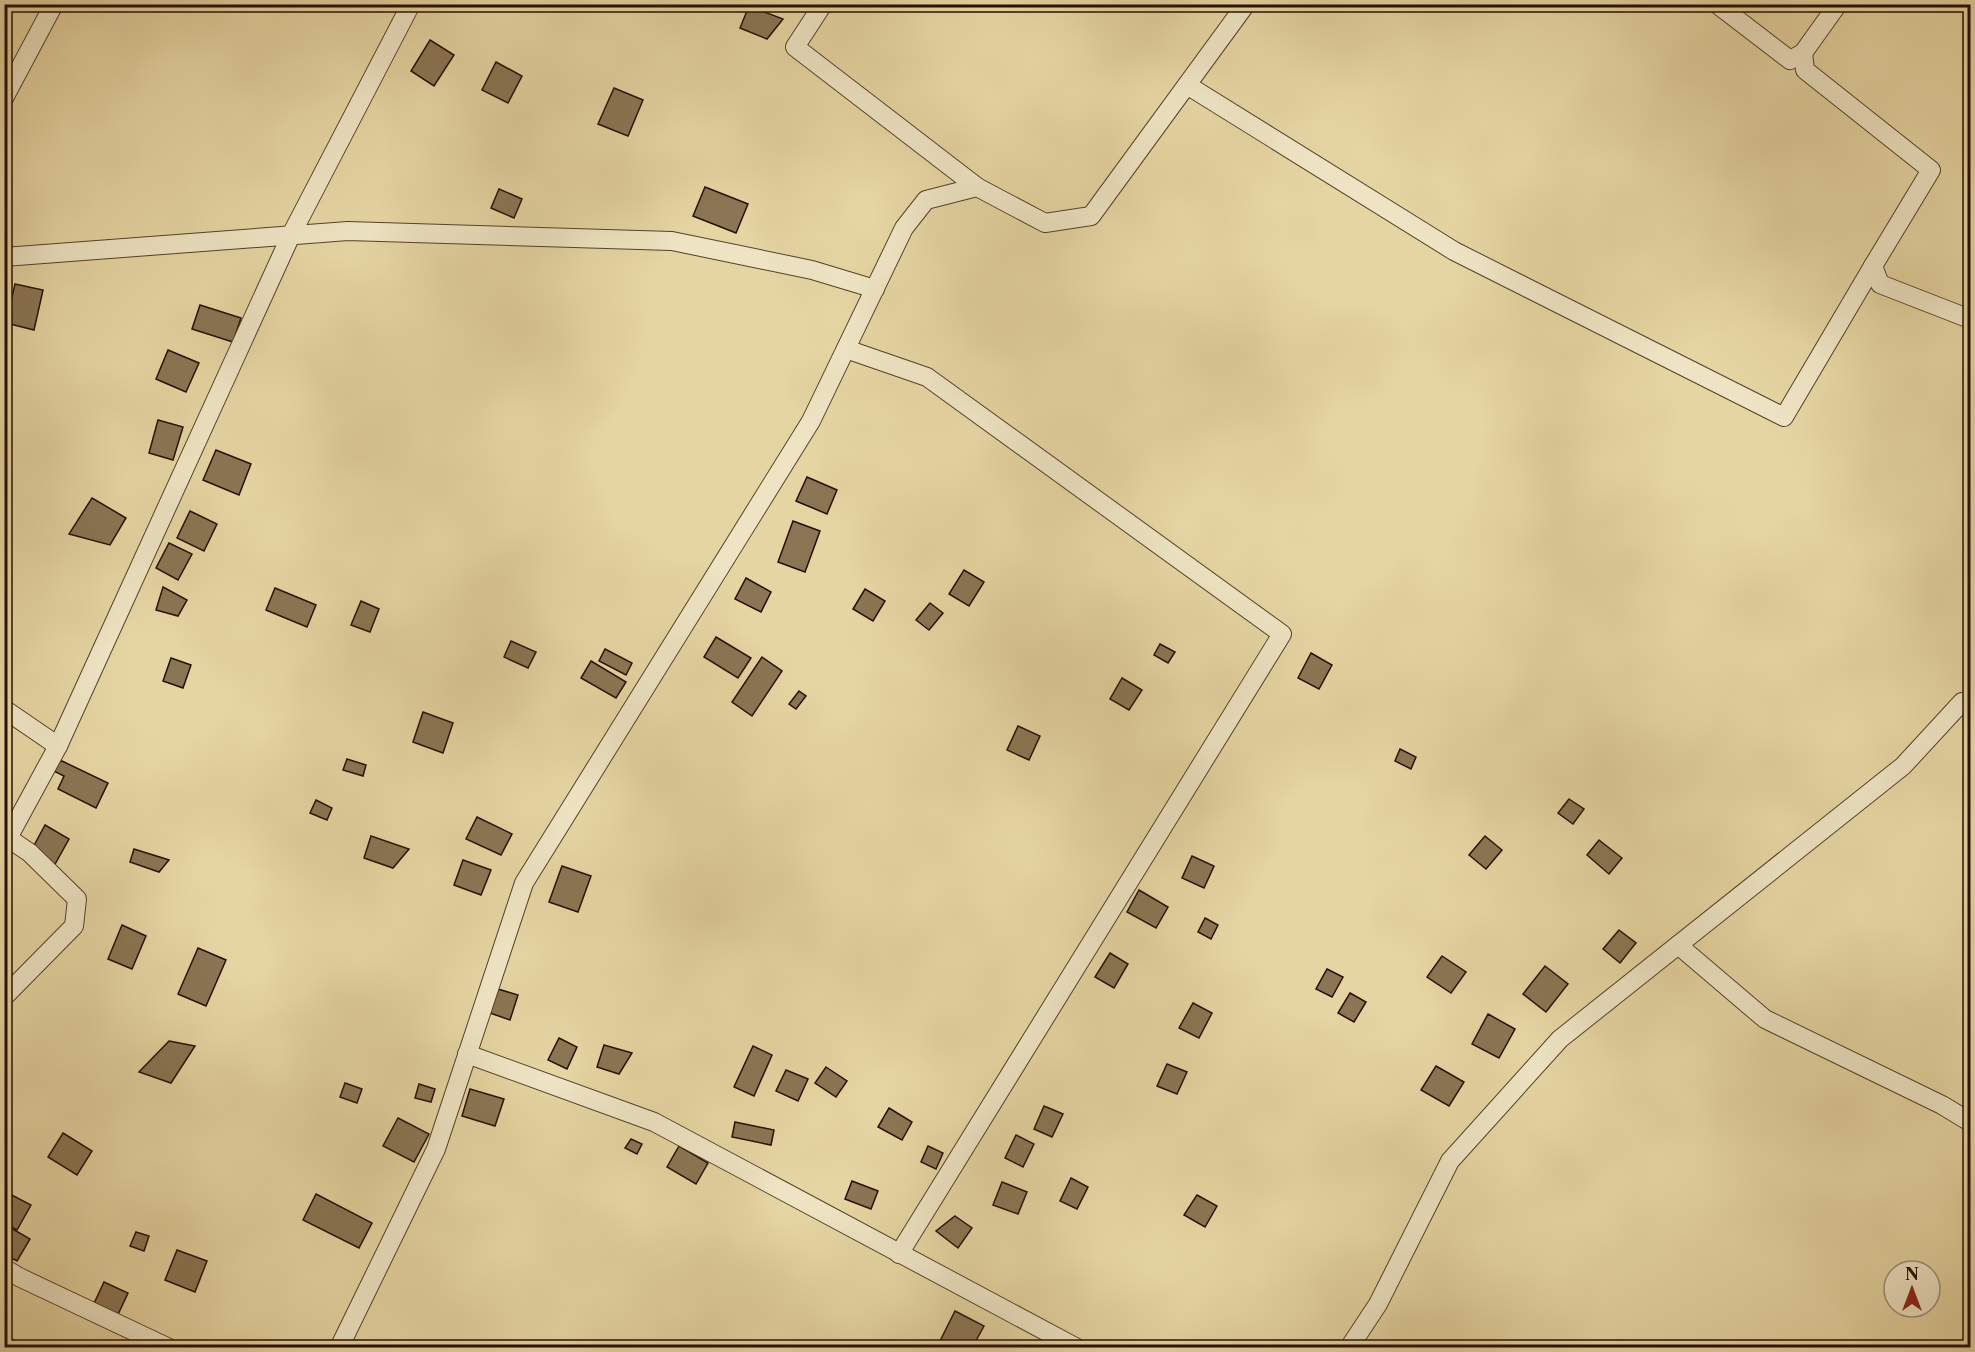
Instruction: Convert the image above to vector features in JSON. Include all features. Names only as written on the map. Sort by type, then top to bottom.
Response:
[{"type":"street","points":[[4,98],[54,4]]},
{"type":"street","points":[[4,997],[74,926],[77,899],[30,853],[8,838],[58,746],[291,235],[411,4]]},
{"type":"street","points":[[823,4],[795,47],[976,187],[1045,223],[1091,216],[1246,4]]},
{"type":"street","points":[[1717,4],[1790,60],[1803,53],[1838,4]]},
{"type":"street","points":[[1187,85],[1454,251],[1784,417],[1931,170],[1805,70],[1803,53]]},
{"type":"street","points":[[339,1347],[436,1149],[524,883],[811,421],[904,228],[926,200],[976,187]]},
{"type":"street","points":[[4,256],[348,231],[672,241],[812,270],[875,289]]},
{"type":"street","points":[[1873,267],[1880,284],[1971,319]]},
{"type":"street","points":[[846,349],[927,376],[1282,634],[899,1254]]},
{"type":"street","points":[[1349,1347],[1378,1304],[1450,1161],[1560,1039],[1903,766],[1962,702],[1971,704]]},
{"type":"street","points":[[4,709],[58,746]]},
{"type":"street","points":[[1678,945],[1765,1019],[1942,1105],[1971,1122]]},
{"type":"street","points":[[467,1054],[654,1122],[1077,1347]]},
{"type":"street","points":[[4,1268],[29,1282],[169,1347]]},
{"type":"building","points":[[749,6],[783,19],[767,39],[740,28]]},
{"type":"building","points":[[430,40],[454,55],[434,86],[411,71]]},
{"type":"building","points":[[496,62],[522,76],[508,103],[482,90]]},
{"type":"building","points":[[614,88],[643,100],[628,136],[598,124]]},
{"type":"building","points":[[705,187],[748,204],[736,233],[693,216]]},
{"type":"building","points":[[499,189],[522,199],[514,218],[491,208]]},
{"type":"building","points":[[15,284],[43,290],[34,330],[6,323]]},
{"type":"building","points":[[200,305],[241,318],[233,342],[192,329]]},
{"type":"building","points":[[168,350],[199,363],[186,392],[156,379]]},
{"type":"building","points":[[158,420],[183,427],[173,460],[149,453]]},
{"type":"building","points":[[216,450],[251,464],[239,495],[203,480]]},
{"type":"building","points":[[807,477],[837,490],[827,514],[796,501]]},
{"type":"building","points":[[92,498],[126,518],[110,545],[69,534]]},
{"type":"building","points":[[190,511],[217,524],[204,551],[177,538]]},
{"type":"building","points":[[793,521],[820,531],[805,572],[778,562]]},
{"type":"building","points":[[169,543],[192,554],[178,580],[156,568]]},
{"type":"building","points":[[964,570],[984,582],[969,606],[949,594]]},
{"type":"building","points":[[746,578],[771,592],[761,612],[735,599]]},
{"type":"building","points":[[163,587],[187,600],[178,616],[156,610]]},
{"type":"building","points":[[275,588],[316,605],[307,627],[266,610]]},
{"type":"building","points":[[865,589],[885,601],[873,621],[853,609]]},
{"type":"building","points":[[361,601],[379,609],[370,632],[351,625]]},
{"type":"building","points":[[930,603],[943,613],[929,630],[916,620]]},
{"type":"building","points":[[716,637],[751,658],[738,678],[704,657]]},
{"type":"building","points":[[511,641],[536,652],[528,668],[504,657]]},
{"type":"building","points":[[1160,644],[1175,652],[1168,663],[1154,655]]},
{"type":"building","points":[[605,649],[632,663],[626,675],[599,661]]},
{"type":"building","points":[[1311,653],[1332,665],[1319,689],[1298,678]]},
{"type":"building","points":[[762,657],[782,671],[752,716],[732,702]]},
{"type":"building","points":[[171,658],[191,665],[183,688],[163,681]]},
{"type":"building","points":[[591,661],[626,682],[616,698],[581,678]]},
{"type":"building","points":[[1122,678],[1142,690],[1129,710],[1110,699]]},
{"type":"building","points":[[799,691],[806,696],[796,709],[789,704]]},
{"type":"building","points":[[423,712],[453,723],[443,753],[413,742]]},
{"type":"building","points":[[1018,726],[1040,736],[1029,760],[1007,750]]},
{"type":"building","points":[[1400,749],[1416,757],[1411,769],[1395,761]]},
{"type":"building","points":[[347,759],[366,765],[363,776],[343,770]]},
{"type":"building","points":[[62,761],[108,783],[96,808],[58,789],[64,776],[46,767]]},
{"type":"building","points":[[1569,799],[1584,809],[1573,824],[1558,813]]},
{"type":"building","points":[[316,800],[332,808],[327,820],[310,813]]},
{"type":"building","points":[[477,817],[512,834],[501,855],[466,839]]},
{"type":"building","points":[[45,825],[69,839],[54,866],[30,853]]},
{"type":"building","points":[[371,836],[409,849],[393,868],[364,858]]},
{"type":"building","points":[[1485,836],[1502,850],[1486,869],[1469,855]]},
{"type":"building","points":[[1599,840],[1622,858],[1609,874],[1587,855]]},
{"type":"building","points":[[134,849],[169,860],[159,872],[130,862]]},
{"type":"building","points":[[1192,856],[1214,866],[1204,888],[1182,878]]},
{"type":"building","points":[[463,860],[491,870],[481,895],[454,885]]},
{"type":"building","points":[[562,866],[591,876],[578,912],[549,902]]},
{"type":"building","points":[[1139,890],[1168,907],[1156,928],[1127,912]]},
{"type":"building","points":[[1205,918],[1218,925],[1211,939],[1198,932]]},
{"type":"building","points":[[122,925],[146,936],[132,969],[108,959]]},
{"type":"building","points":[[1619,930],[1636,943],[1620,963],[1603,949]]},
{"type":"building","points":[[198,948],[226,960],[206,1006],[178,994]]},
{"type":"building","points":[[1110,953],[1128,964],[1114,988],[1095,977]]},
{"type":"building","points":[[1442,956],[1466,972],[1451,993],[1427,977]]},
{"type":"building","points":[[1545,966],[1568,984],[1546,1012],[1523,994]]},
{"type":"building","points":[[1327,969],[1343,977],[1332,997],[1316,989]]},
{"type":"building","points":[[498,989],[518,995],[510,1020],[490,1013]]},
{"type":"building","points":[[1350,993],[1366,1002],[1354,1022],[1338,1013]]},
{"type":"building","points":[[1193,1003],[1212,1013],[1199,1038],[1179,1028]]},
{"type":"building","points":[[1488,1014],[1515,1029],[1499,1058],[1472,1044]]},
{"type":"building","points":[[559,1038],[577,1047],[567,1069],[548,1060]]},
{"type":"building","points":[[169,1041],[195,1046],[171,1083],[139,1072]]},
{"type":"building","points":[[604,1045],[632,1053],[619,1074],[597,1067]]},
{"type":"building","points":[[753,1046],[772,1055],[754,1096],[734,1087]]},
{"type":"building","points":[[1167,1064],[1187,1072],[1177,1094],[1157,1086]]},
{"type":"building","points":[[1436,1066],[1464,1082],[1449,1106],[1421,1090]]},
{"type":"building","points":[[826,1067],[847,1081],[836,1097],[815,1083]]},
{"type":"building","points":[[786,1070],[808,1079],[798,1101],[776,1091]]},
{"type":"building","points":[[345,1083],[362,1089],[357,1103],[340,1097]]},
{"type":"building","points":[[419,1084],[435,1089],[431,1102],[415,1098]]},
{"type":"building","points":[[470,1089],[504,1099],[495,1126],[462,1116]]},
{"type":"building","points":[[1044,1106],[1063,1114],[1052,1137],[1034,1129]]},
{"type":"building","points":[[889,1108],[912,1122],[902,1140],[878,1127]]},
{"type":"building","points":[[398,1118],[429,1134],[414,1162],[383,1146]]},
{"type":"building","points":[[735,1122],[774,1130],[771,1145],[732,1137]]},
{"type":"building","points":[[63,1133],[92,1151],[77,1175],[48,1157]]},
{"type":"building","points":[[1016,1135],[1034,1144],[1023,1167],[1005,1158]]},
{"type":"building","points":[[631,1139],[642,1144],[637,1154],[625,1148]]},
{"type":"building","points":[[679,1146],[708,1163],[696,1184],[667,1167]]},
{"type":"building","points":[[928,1146],[943,1153],[936,1169],[921,1162]]},
{"type":"building","points":[[1071,1178],[1088,1187],[1077,1209],[1060,1201]]},
{"type":"building","points":[[852,1181],[878,1191],[871,1209],[845,1199]]},
{"type":"building","points":[[1002,1182],[1027,1192],[1018,1214],[993,1205]]},
{"type":"building","points":[[4,1191],[31,1205],[17,1230],[4,1223]]},
{"type":"building","points":[[316,1194],[372,1223],[359,1248],[303,1220]]},
{"type":"building","points":[[1197,1195],[1217,1206],[1205,1227],[1184,1215]]},
{"type":"building","points":[[955,1216],[972,1228],[958,1248],[936,1231]]},
{"type":"building","points":[[4,1224],[30,1239],[17,1261],[4,1254]]},
{"type":"building","points":[[136,1232],[149,1236],[144,1251],[130,1246]]},
{"type":"building","points":[[177,1250],[207,1261],[195,1292],[165,1280]]},
{"type":"building","points":[[104,1282],[128,1293],[114,1323],[90,1312]]},
{"type":"building","points":[[955,1311],[984,1326],[972,1348],[952,1348],[940,1341]]},
{"type":"building","points":[[4,1336],[28,1346],[27,1348],[4,1348]]}]
